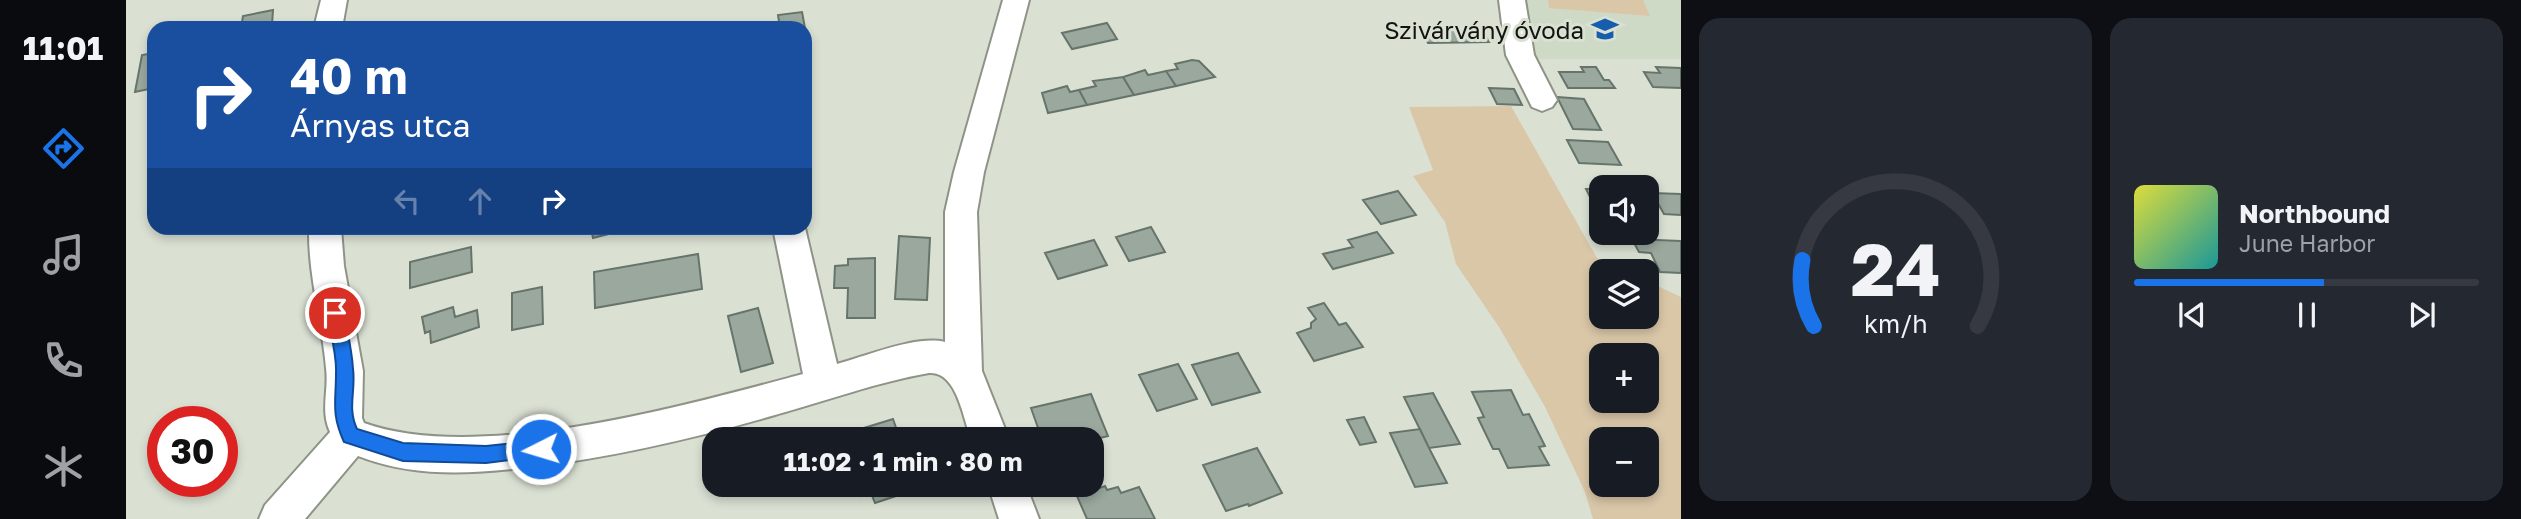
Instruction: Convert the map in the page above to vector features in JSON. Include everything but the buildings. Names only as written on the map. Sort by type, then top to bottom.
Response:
[{"type":"street","points":[[330,21],[334,0]]},
{"type":"street","points":[[985,427],[964,371],[961,212],[969,172],[1016,0]]},
{"type":"street","points":[[1511,0],[1520,55],[1542,100]]},
{"type":"street","points":[[325,235],[327,266],[345,371],[343,420],[351,436],[403,452],[486,454],[584,444],[939,355],[953,360],[964,371]]},
{"type":"street","points":[[791,235],[824,384]]},
{"type":"street","points":[[279,519],[351,436]]},
{"type":"street","points":[[1011,497],[1019,519]]},
{"type":"shaded area","name":"Szivárvány óvoda","points":[[1526,0],[1681,0],[1681,59],[1533,59]]},
{"type":"shaded area","points":[[1548,0],[1643,0],[1650,16],[1549,8]]},
{"type":"shaded area","points":[[1511,106],[1599,259],[1589,259],[1589,329],[1659,329],[1659,287],[1681,297],[1681,519],[1593,519],[1585,492],[1545,407],[1499,327],[1456,264],[1445,222],[1413,176],[1433,170],[1409,107]]},
{"type":"place","name":"Szivárvány óvoda","points":[[1605,29]]},
{"type":"route","points":[[335,313],[345,371],[343,420],[351,436],[403,452],[486,454],[541,449]]}]
